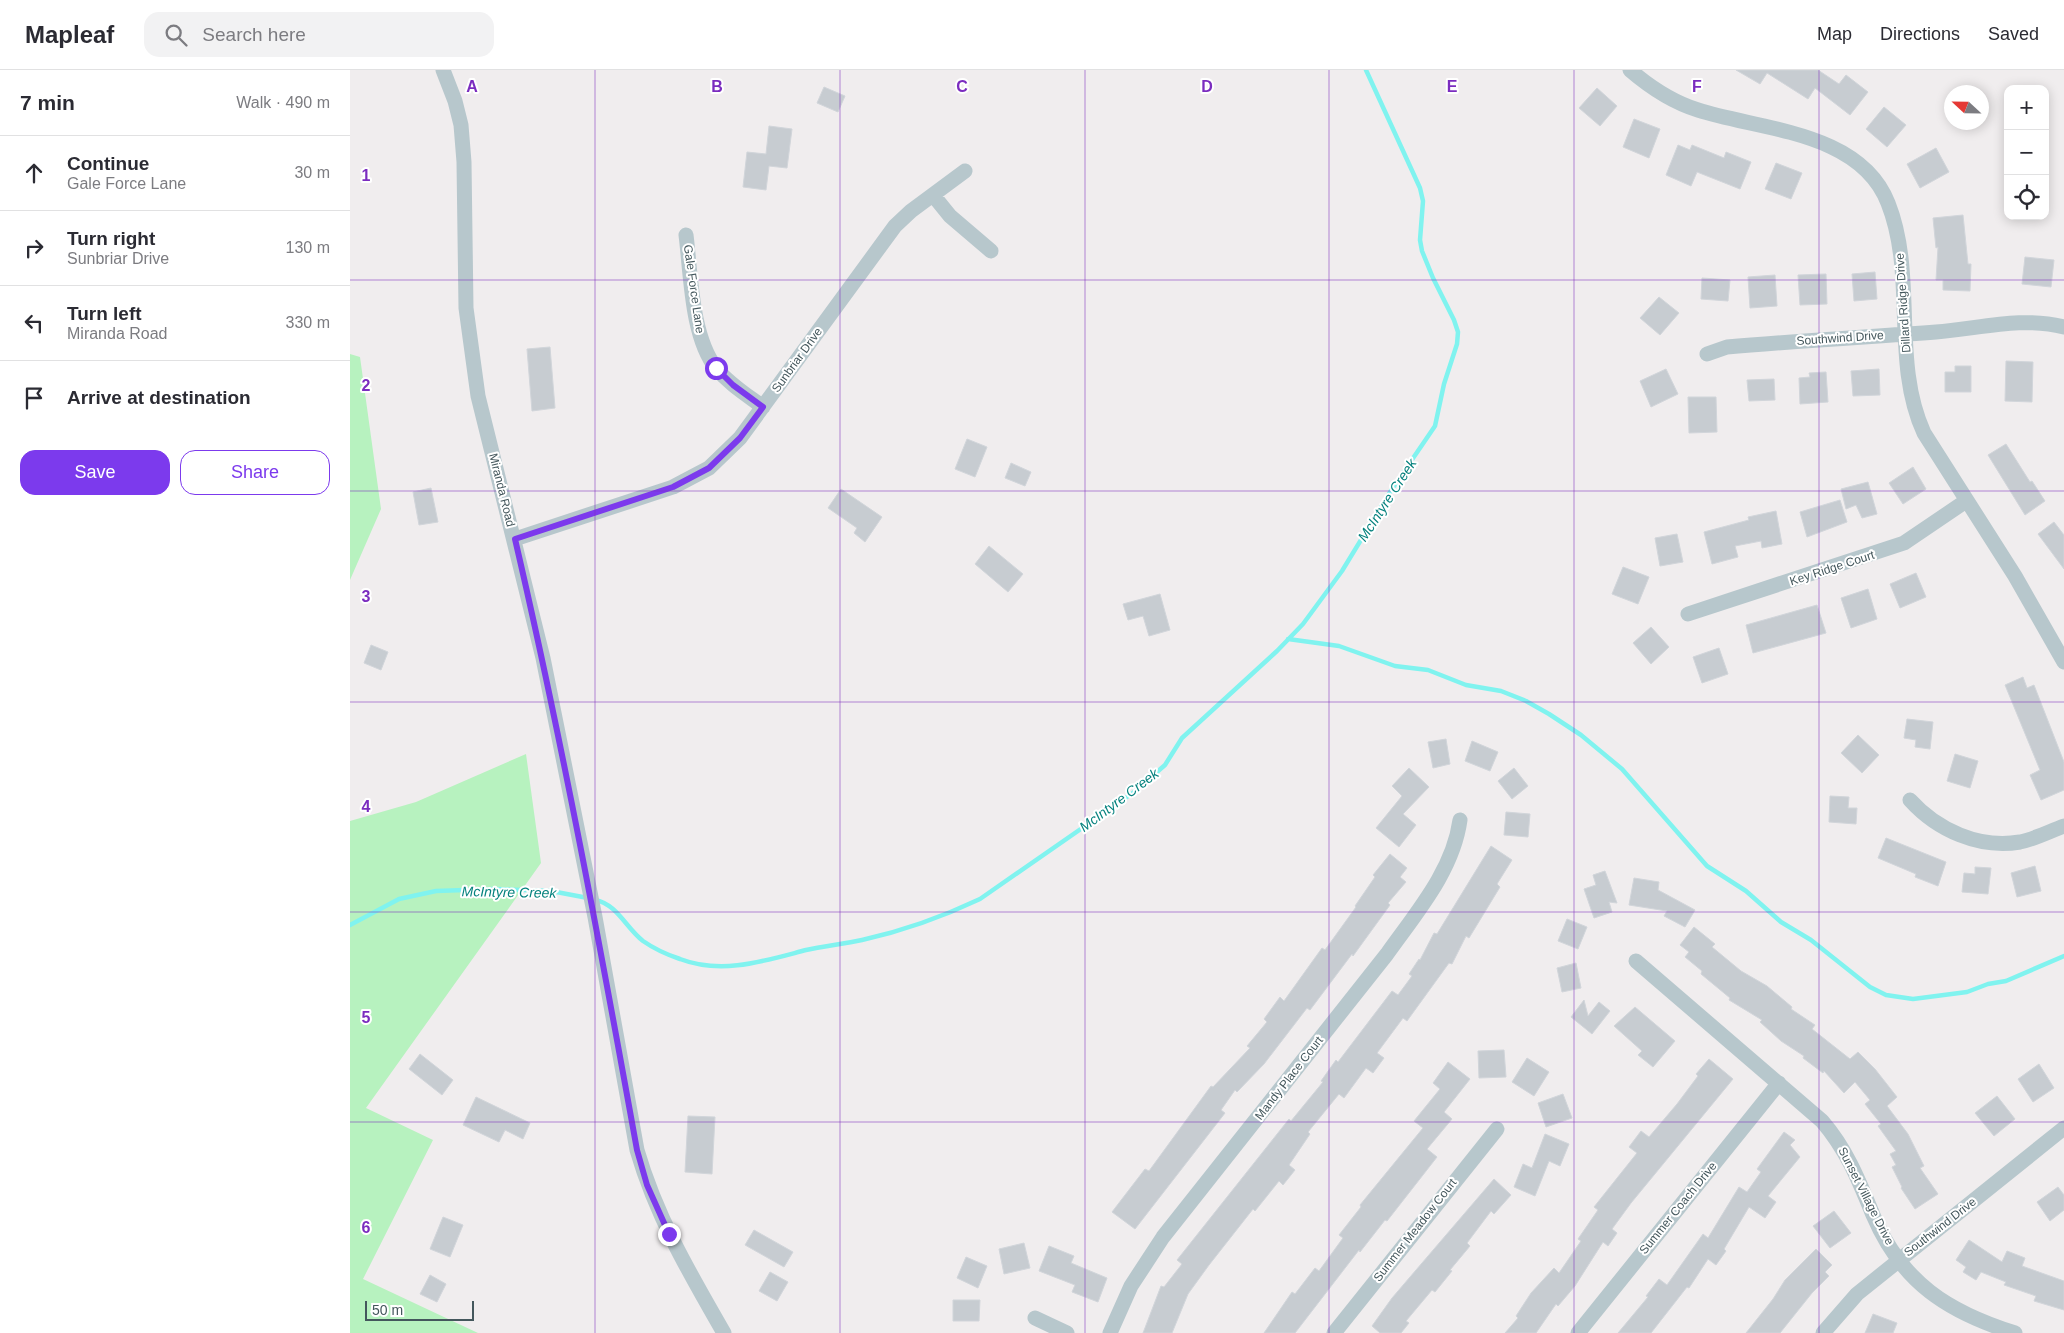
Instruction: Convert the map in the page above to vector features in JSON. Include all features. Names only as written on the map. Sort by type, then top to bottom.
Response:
[{"type":"street","name":"Miranda Road","points":[[443,70],[455,101],[461,125],[464,162],[464,282],[469,338],[478,396],[543,658],[637,1150],[647,1185],[669,1234],[724,1333]]},
{"type":"street","name":"Dillard Ridge Drive","points":[[1630,70],[1650,87],[1676,102],[1736,120],[1825,142],[1860,166],[1876,182],[1887,200],[1897,228],[1902,258],[1905,334],[1910,391],[1915,413],[1924,433],[2014,576],[2064,662]]},
{"type":"street","name":"Sunbriar Drive","points":[[515,539],[673,487],[709,468],[740,438],[879,245],[911,211],[965,171]]},
{"type":"street","points":[[933,195],[950,216],[990,251]]},
{"type":"street","name":"Gale Force Lane","points":[[686,235],[702,342],[716,368],[733,385],[763,407]]},
{"type":"street","name":"Southwind Drive","points":[[1707,354],[1727,347],[1905,334],[2017,323],[2038,322],[2064,328]]},
{"type":"street","name":"Key Ridge Court","points":[[1688,614],[1904,544],[1966,501]]},
{"type":"street","points":[[1910,800],[1924,815],[1940,826],[1978,841],[1998,844],[2022,841],[2064,826]]},
{"type":"street","name":"Mandy Place Court","points":[[1110,1333],[1131,1286],[1163,1237],[1387,954],[1417,911],[1446,866],[1457,841],[1460,820]]},
{"type":"street","name":"Sunset Village Drive","points":[[1636,961],[1822,1121],[1842,1147],[1856,1172],[1883,1235],[1909,1273],[1926,1290],[1950,1306],[1982,1322],[2016,1333]]},
{"type":"street","name":"Summer Coach Drive","points":[[1578,1333],[1779,1084]]},
{"type":"street","name":"Southwind Drive","points":[[1823,1333],[1857,1294],[2064,1128]]},
{"type":"street","name":"Summer Meadow Court","points":[[1334,1333],[1497,1129]]},
{"type":"street","points":[[1035,1318],[1067,1333]]},
{"type":"green space","points":[[350,354],[360,357],[381,509],[350,580]]},
{"type":"green space","points":[[526,754],[541,863],[366,1108],[433,1140],[363,1279],[478,1333],[350,1333],[350,821],[416,802]]},
{"type":"building","points":[[1736,70],[1818,70],[1839,84],[1846,75],[1868,92],[1850,115],[1815,88],[1808,99],[1767,73],[1760,84]]},
{"type":"building","points":[[824,87],[845,96],[838,112],[817,103]]},
{"type":"building","points":[[1597,88],[1617,106],[1600,126],[1579,108]]},
{"type":"building","points":[[1884,107],[1906,125],[1887,147],[1866,129]]},
{"type":"building","points":[[1634,119],[1660,129],[1649,158],[1623,147]]},
{"type":"building","points":[[769,126],[792,129],[787,168],[769,166],[766,190],[743,187],[747,152],[766,154]]},
{"type":"building","points":[[1678,145],[1690,150],[1692,145],[1724,158],[1726,152],[1751,162],[1740,189],[1697,172],[1691,186],[1666,175]]},
{"type":"building","points":[[1936,148],[1949,172],[1920,188],[1907,164]]},
{"type":"building","points":[[1776,163],[1802,173],[1791,199],[1765,189]]},
{"type":"building","points":[[1963,215],[1968,264],[1971,264],[1970,291],[1943,290],[1943,280],[1936,280],[1938,247],[1936,248],[1933,218]]},
{"type":"building","points":[[2025,257],[2054,260],[2051,287],[2022,284]]},
{"type":"building","points":[[1875,272],[1877,299],[1854,301],[1852,274]]},
{"type":"building","points":[[1826,274],[1827,304],[1800,305],[1798,275]]},
{"type":"building","points":[[1775,275],[1777,306],[1750,308],[1748,277]]},
{"type":"building","points":[[1702,278],[1730,280],[1728,301],[1701,299]]},
{"type":"building","points":[[1659,297],[1679,313],[1660,335],[1640,318]]},
{"type":"building","points":[[550,347],[555,408],[532,411],[527,349]]},
{"type":"building","points":[[2006,361],[2033,362],[2032,402],[2005,401]]},
{"type":"building","points":[[1955,366],[1971,366],[1971,392],[1945,392],[1945,372],[1955,372]]},
{"type":"building","points":[[1666,369],[1678,394],[1651,407],[1640,381]]},
{"type":"building","points":[[1879,369],[1880,395],[1853,396],[1851,371]]},
{"type":"building","points":[[1826,372],[1828,402],[1800,404],[1799,378],[1810,377],[1809,373]]},
{"type":"building","points":[[1774,379],[1775,400],[1749,401],[1747,380]]},
{"type":"building","points":[[1688,397],[1716,397],[1717,432],[1689,433]]},
{"type":"building","points":[[967,439],[987,447],[975,477],[955,469]]},
{"type":"building","points":[[2006,444],[2030,482],[2032,481],[2045,501],[2025,515],[1988,455]]},
{"type":"building","points":[[1011,463],[1031,472],[1025,486],[1005,478]]},
{"type":"building","points":[[1913,467],[1926,489],[1903,504],[1889,483]]},
{"type":"building","points":[[1868,482],[1877,514],[1862,518],[1856,505],[1846,509],[1841,489]]},
{"type":"building","points":[[431,488],[438,522],[419,525],[413,492]]},
{"type":"building","points":[[841,489],[882,517],[865,542],[854,533],[857,528],[828,508]]},
{"type":"building","points":[[1840,500],[1847,522],[1807,537],[1800,512]]},
{"type":"building","points":[[1776,511],[1782,544],[1762,548],[1761,541],[1735,546],[1738,557],[1712,564],[1704,532],[1749,520],[1748,517]]},
{"type":"building","points":[[2054,522],[2064,535],[2064,569],[2038,534]]},
{"type":"building","points":[[1677,534],[1683,562],[1660,566],[1655,538]]},
{"type":"building","points":[[989,546],[1023,574],[1008,592],[975,564]]},
{"type":"building","points":[[1623,567],[1649,577],[1638,604],[1612,594]]},
{"type":"building","points":[[1916,573],[1926,597],[1900,608],[1890,584]]},
{"type":"building","points":[[1868,589],[1877,619],[1851,628],[1841,598]]},
{"type":"building","points":[[1160,594],[1170,630],[1149,636],[1143,616],[1128,620],[1123,604]]},
{"type":"building","points":[[1817,605],[1826,633],[1753,653],[1746,625]]},
{"type":"building","points":[[1651,627],[1669,647],[1651,664],[1633,643]]},
{"type":"building","points":[[371,645],[388,652],[381,670],[364,663]]},
{"type":"building","points":[[1719,648],[1728,674],[1702,683],[1693,657]]},
{"type":"building","points":[[2023,677],[2027,688],[2034,685],[2064,762],[2064,790],[2041,800],[2030,775],[2040,770],[2005,685]]},
{"type":"building","points":[[1907,719],[1933,722],[1930,749],[1915,747],[1916,740],[1904,738]]},
{"type":"building","points":[[1858,735],[1879,755],[1862,773],[1841,753]]},
{"type":"building","points":[[1446,739],[1450,764],[1433,768],[1428,742]]},
{"type":"building","points":[[1472,741],[1498,752],[1490,771],[1465,761]]},
{"type":"building","points":[[1955,754],[1978,761],[1970,788],[1947,781]]},
{"type":"building","points":[[1409,768],[1429,787],[1403,814],[1416,825],[1399,847],[1376,828],[1402,796],[1392,786]]},
{"type":"building","points":[[1514,768],[1528,786],[1512,799],[1498,781]]},
{"type":"building","points":[[1830,796],[1849,797],[1848,808],[1857,808],[1856,824],[1829,822]]},
{"type":"building","points":[[1506,812],[1530,814],[1528,837],[1504,835]]},
{"type":"building","points":[[1886,838],[1946,862],[1938,886],[1915,877],[1916,874],[1878,858]]},
{"type":"building","points":[[1491,846],[1512,860],[1497,884],[1500,887],[1469,938],[1466,936],[1452,964],[1449,963],[1407,1021],[1403,1018],[1377,1053],[1384,1058],[1373,1073],[1366,1068],[1344,1098],[1339,1094],[1308,1132],[1310,1134],[1289,1165],[1295,1170],[1283,1185],[1279,1181],[1255,1211],[1253,1209],[1209,1265],[1188,1294],[1172,1333],[1143,1333],[1161,1286],[1164,1287],[1182,1264],[1177,1260],[1289,1119],[1291,1121],[1323,1082],[1321,1081],[1336,1060],[1338,1062],[1392,991],[1398,995],[1412,976],[1409,974],[1420,960],[1434,933],[1437,934]]},
{"type":"building","points":[[1390,854],[1407,868],[1400,877],[1406,882],[1388,903],[1390,905],[1353,956],[1352,954],[1310,1010],[1307,1008],[1264,1064],[1237,1092],[1235,1090],[1221,1110],[1225,1113],[1135,1229],[1112,1212],[1145,1169],[1149,1171],[1211,1086],[1213,1087],[1250,1048],[1247,1046],[1267,1022],[1264,1019],[1280,997],[1284,1001],[1322,948],[1325,950],[1356,907],[1375,877],[1373,875]]},
{"type":"building","points":[[2035,866],[2041,891],[2017,897],[2011,873]]},
{"type":"building","points":[[1975,867],[1991,868],[1988,894],[1962,892],[1964,873],[1975,874]]},
{"type":"building","points":[[1605,871],[1617,903],[1609,902],[1612,912],[1594,918],[1584,889],[1596,885],[1593,875]]},
{"type":"building","points":[[1634,878],[1659,882],[1658,890],[1695,910],[1685,927],[1664,916],[1667,911],[1629,905]]},
{"type":"building","points":[[1567,919],[1587,927],[1578,949],[1558,941]]},
{"type":"building","points":[[1694,927],[1715,944],[1712,947],[1741,971],[1767,986],[1792,1007],[1791,1009],[1815,1025],[1812,1029],[1850,1059],[1858,1052],[1875,1069],[1897,1097],[1887,1106],[1908,1134],[1924,1166],[1920,1168],[1938,1194],[1915,1209],[1901,1188],[1892,1167],[1896,1165],[1890,1154],[1896,1151],[1878,1126],[1881,1124],[1865,1104],[1870,1100],[1855,1082],[1844,1093],[1824,1071],[1823,1073],[1803,1058],[1804,1056],[1781,1041],[1760,1022],[1762,1020],[1729,1000],[1730,998],[1701,974],[1702,971],[1685,957],[1689,952],[1680,945]]},
{"type":"building","points":[[1576,963],[1581,988],[1562,992],[1557,968]]},
{"type":"building","points":[[1584,1000],[1588,1016],[1599,1002],[1610,1011],[1592,1034],[1571,1017]]},
{"type":"building","points":[[1635,1007],[1675,1041],[1653,1067],[1638,1055],[1642,1051],[1614,1026]]},
{"type":"building","points":[[1504,1050],[1506,1077],[1479,1078],[1478,1051]]},
{"type":"building","points":[[420,1054],[453,1080],[442,1095],[409,1069]]},
{"type":"building","points":[[1527,1058],[1549,1072],[1534,1096],[1512,1082]]},
{"type":"building","points":[[1709,1059],[1733,1079],[1631,1203],[1612,1229],[1617,1233],[1608,1246],[1603,1242],[1575,1286],[1558,1306],[1556,1304],[1536,1333],[1505,1333],[1518,1318],[1516,1316],[1531,1293],[1554,1268],[1559,1273],[1581,1241],[1578,1239],[1598,1210],[1594,1207],[1637,1153],[1629,1147],[1641,1131],[1649,1137],[1677,1104],[1698,1076],[1696,1074]]},
{"type":"building","points":[[1448,1062],[1470,1079],[1444,1112],[1452,1119],[1427,1149],[1437,1157],[1387,1221],[1385,1220],[1360,1252],[1359,1250],[1295,1333],[1264,1333],[1292,1292],[1295,1294],[1315,1268],[1319,1271],[1343,1238],[1339,1235],[1361,1207],[1360,1205],[1423,1128],[1414,1121],[1440,1089],[1433,1083]]},
{"type":"building","points":[[2039,1064],[2054,1088],[2033,1102],[2018,1079]]},
{"type":"building","points":[[1563,1094],[1572,1118],[1546,1127],[1538,1103]]},
{"type":"building","points":[[1997,1096],[2015,1119],[1994,1136],[1975,1113]]},
{"type":"building","points":[[476,1097],[530,1123],[523,1139],[505,1130],[499,1142],[463,1125]]},
{"type":"building","points":[[688,1116],[715,1117],[712,1174],[685,1172]]},
{"type":"building","points":[[1784,1132],[1795,1140],[1790,1145],[1800,1157],[1768,1196],[1776,1202],[1765,1218],[1749,1207],[1724,1249],[1726,1251],[1716,1265],[1708,1259],[1689,1288],[1687,1287],[1651,1333],[1618,1333],[1648,1297],[1646,1296],[1659,1279],[1667,1285],[1703,1234],[1708,1238],[1739,1187],[1747,1192],[1761,1172],[1757,1169]]},
{"type":"building","points":[[1545,1134],[1569,1144],[1560,1166],[1549,1161],[1535,1196],[1514,1187],[1523,1164],[1532,1168]]},
{"type":"building","points":[[1494,1179],[1511,1195],[1494,1214],[1491,1211],[1467,1243],[1470,1246],[1450,1270],[1452,1271],[1435,1292],[1432,1290],[1406,1321],[1409,1323],[1401,1333],[1380,1333],[1372,1326],[1392,1298]]},
{"type":"building","points":[[2058,1187],[2064,1195],[2064,1210],[2050,1221],[2037,1202]]},
{"type":"building","points":[[1834,1211],[1851,1233],[1830,1248],[1813,1226]]},
{"type":"building","points":[[443,1217],[463,1225],[450,1257],[430,1249]]},
{"type":"building","points":[[754,1230],[793,1252],[784,1267],[745,1245]]},
{"type":"building","points":[[1969,1240],[2002,1262],[2007,1251],[2025,1258],[2022,1266],[2064,1281],[2064,1310],[2034,1301],[2036,1296],[2004,1285],[2006,1282],[1981,1272],[1976,1280],[1963,1272],[1966,1267],[1956,1260]]},
{"type":"building","points":[[1024,1243],[1030,1268],[1004,1274],[999,1249]]},
{"type":"building","points":[[1049,1246],[1074,1256],[1071,1263],[1107,1278],[1098,1302],[1072,1292],[1075,1285],[1039,1271]]},
{"type":"building","points":[[1816,1249],[1832,1265],[1825,1272],[1829,1276],[1812,1293],[1780,1333],[1746,1333],[1773,1299],[1785,1280]]},
{"type":"building","points":[[966,1257],[987,1266],[978,1288],[957,1278]]},
{"type":"building","points":[[770,1272],[788,1282],[777,1301],[759,1291]]},
{"type":"building","points":[[430,1275],[446,1284],[437,1302],[420,1294]]},
{"type":"building","points":[[953,1300],[980,1300],[979,1321],[953,1321]]},
{"type":"building","points":[[1873,1314],[1897,1323],[1893,1333],[1865,1333]]},
{"type":"waterway","name":"McIntyre Creek","points":[[595,900],[609,906],[637,936],[651,946],[680,959],[712,966],[743,965],[759,962],[806,950],[862,940],[937,918],[980,899],[1134,792],[1165,765],[1182,738],[1277,651],[1303,624],[1342,571],[1392,489],[1435,426],[1444,384],[1457,344],[1458,332],[1454,320],[1422,251],[1420,240],[1423,201],[1420,188],[1366,70]]},
{"type":"waterway","points":[[1288,639],[1339,646],[1395,666],[1428,670],[1466,685],[1501,691],[1526,701],[1549,714],[1581,735],[1622,769],[1707,866],[1746,891],[1781,922],[1811,940],[1870,987],[1886,995],[1913,999],[1967,992],[1988,984],[2006,981],[2064,956]]},
{"type":"waterway","name":"McIntyre Creek","points":[[350,925],[399,899],[436,891],[494,889],[551,891],[588,898]]},
{"type":"route","points":[[669,1234],[647,1185],[637,1150],[543,658],[515,539],[673,487],[709,468],[740,438],[763,407],[733,385],[716,368]]}]
